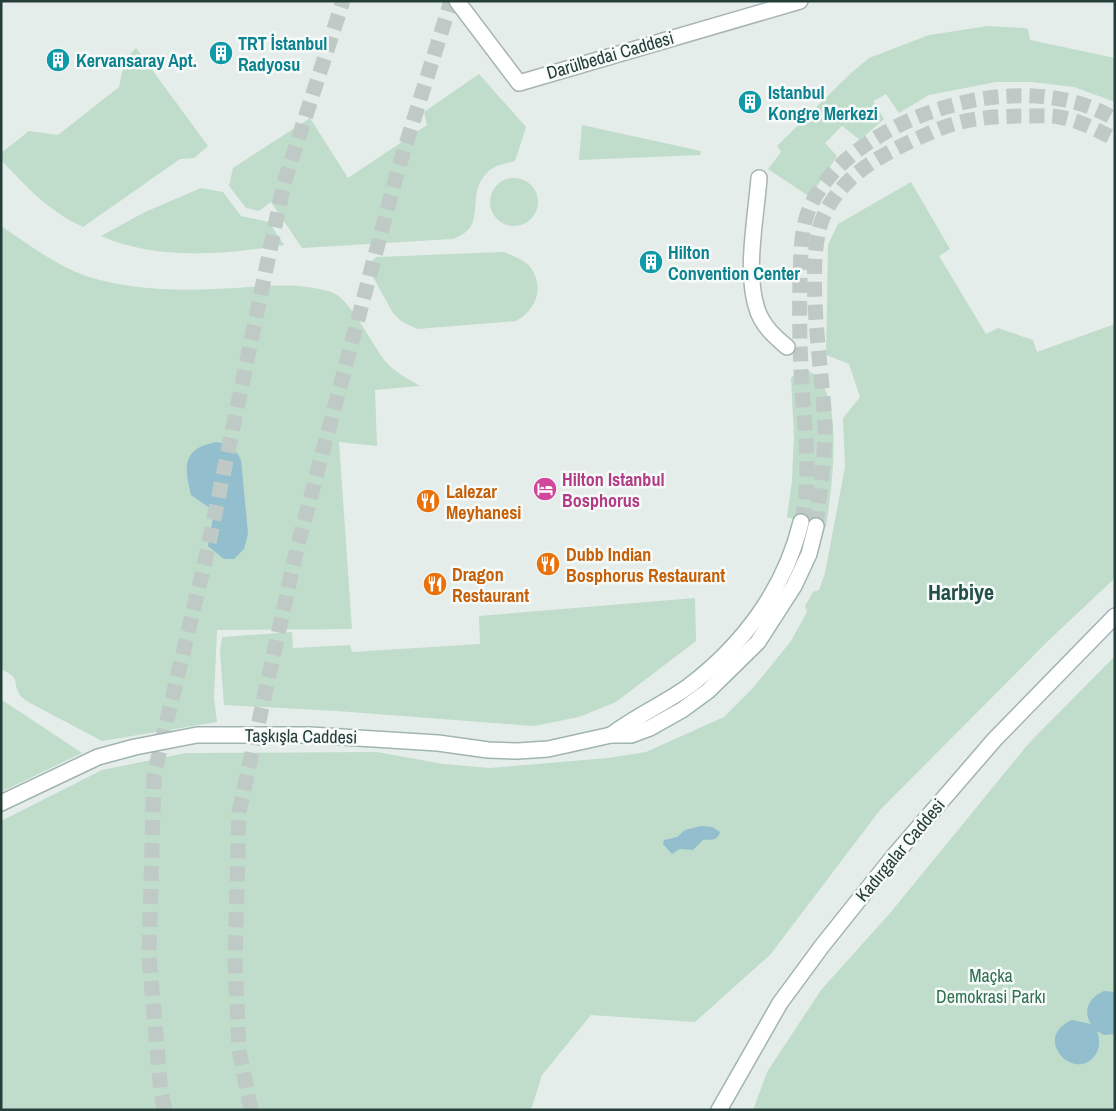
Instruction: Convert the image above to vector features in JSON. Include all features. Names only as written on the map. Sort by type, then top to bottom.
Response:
[{"type":"main road","name":"Darülbedai Caddesi","points":[[456,1],[519,83],[800,1]]},
{"type":"main road","points":[[759,178],[751,275],[758,312],[763,322],[769,332],[787,347]]},
{"type":"main road","name":"Taşkışla Caddesi","points":[[612,735],[632,719],[688,686],[723,657],[745,633],[765,608],[779,583],[796,542],[801,522]]},
{"type":"main road","name":"Taşkışla Caddesi","points":[[1,803],[98,757],[135,747],[197,735],[310,735],[438,742],[488,750],[518,750],[548,749],[612,735],[631,735],[661,722],[708,691],[734,668],[758,642],[778,614],[809,554],[816,526]]},
{"type":"main road","name":"Kadırgalar Caddesi","points":[[719,1110],[780,1003],[822,946],[893,857],[995,739],[1115,616]]},
{"type":"green space","points":[[988,26],[1028,29],[1030,40],[1115,58],[1115,102],[1074,87],[1031,82],[996,82],[929,95],[899,113],[886,94],[873,101],[884,119],[860,140],[842,126],[825,143],[837,156],[810,197],[768,169],[781,152],[777,146],[850,74],[869,58],[929,35]]},
{"type":"green space","points":[[136,48],[208,146],[194,158],[180,159],[83,227],[48,206],[39,198],[1,160],[1,153],[29,131],[58,135],[119,87],[125,59]]},
{"type":"green space","points":[[479,74],[526,127],[515,161],[493,168],[487,173],[480,182],[477,191],[474,219],[470,227],[463,234],[452,239],[302,248],[271,202],[259,211],[246,208],[229,186],[233,168],[310,118],[348,178],[427,125],[424,112]]},
{"type":"green space","points":[[582,125],[701,151],[700,155],[579,160]]},
{"type":"green space","points":[[514,178],[523,180],[531,185],[536,193],[538,202],[536,211],[531,219],[523,224],[514,226],[505,224],[497,219],[492,211],[490,202],[492,193],[497,185],[505,180]]},
{"type":"green space","points":[[911,182],[950,249],[939,256],[986,334],[998,328],[1033,340],[1037,352],[1115,324],[1115,578],[1049,640],[880,810],[770,955],[695,1022],[591,1015],[542,1075],[531,1110],[1,1110],[1,821],[102,770],[186,753],[377,752],[443,764],[490,768],[608,758],[646,752],[724,717],[752,689],[791,641],[807,612],[805,606],[813,592],[819,590],[825,573],[845,467],[843,418],[860,397],[849,364],[826,355],[828,245],[838,224]]},
{"type":"green space","points":[[201,188],[223,192],[241,216],[269,222],[284,245],[215,253],[168,252],[123,244],[101,236],[145,212]]},
{"type":"green space","points":[[1,226],[63,266],[86,276],[117,284],[182,290],[302,286],[331,292],[346,303],[386,362],[398,373],[420,386],[375,390],[377,446],[339,442],[352,629],[217,630],[214,698],[217,722],[102,741],[30,703],[21,696],[14,678],[1,669]]},
{"type":"green space","points":[[504,252],[526,263],[531,268],[537,284],[536,299],[533,305],[523,317],[516,321],[417,329],[401,321],[393,313],[368,268],[369,264],[376,257]]},
{"type":"green space","points":[[806,370],[819,379],[828,396],[832,417],[834,441],[833,466],[826,527],[787,517],[792,480],[794,436],[791,378],[798,371]]},
{"type":"green space","points":[[695,598],[696,641],[616,702],[579,717],[534,726],[337,711],[224,705],[220,652],[222,637],[292,632],[293,648],[350,645],[352,652],[480,644],[479,616]]},
{"type":"green space","name":"Maçka Demokrasi Parkı","points":[[1115,656],[1115,1110],[753,1110],[767,1072],[821,990],[891,912],[1029,743]]},
{"type":"green space","points":[[2,700],[82,753],[1,792]]},
{"type":"water","points":[[216,442],[231,448],[241,460],[248,534],[244,549],[234,559],[224,559],[208,546],[214,511],[191,495],[187,475],[188,460],[191,454],[205,445]]},
{"type":"water","points":[[701,826],[712,827],[720,832],[719,835],[713,839],[703,840],[693,850],[680,849],[672,854],[663,844],[664,840],[677,837],[685,830]]},
{"type":"water","points":[[1104,991],[1115,992],[1115,1034],[1104,1035],[1097,1031],[1099,1043],[1096,1054],[1088,1062],[1078,1064],[1069,1062],[1056,1047],[1055,1037],[1060,1028],[1072,1020],[1091,1024],[1088,1019],[1087,1009],[1091,1000]]},
{"type":"tunnel","points":[[165,1110],[161,1093],[149,957],[154,775],[206,557],[284,183],[343,1]]},
{"type":"tunnel","points":[[251,1110],[239,1050],[235,962],[239,812],[297,548],[397,173],[451,1]]},
{"type":"tunnel","points":[[801,522],[807,478],[800,342],[801,253],[804,225],[810,207],[820,189],[833,173],[866,144],[904,123],[964,102],[1008,96],[1053,98],[1075,102],[1115,119]]},
{"type":"tunnel","points":[[816,526],[825,429],[814,286],[815,257],[819,231],[826,211],[835,196],[858,172],[886,154],[944,127],[969,120],[1006,116],[1056,116],[1080,123],[1115,139]]},
{"type":"place","name":"TRT İstanbul Radyosu","points":[[221,53]]},
{"type":"place","name":"Kervansaray Apt.","points":[[58,60]]},
{"type":"place","name":"Istanbul Kongre Merkezi","points":[[750,102]]},
{"type":"place","name":"Hilton Convention Center","points":[[651,262]]},
{"type":"place","name":"Hilton Istanbul Bosphorus","points":[[545,489]]},
{"type":"place","name":"Lalezar Meyhanesi","points":[[428,501]]},
{"type":"place","name":"Dubb Indian Bosphorus Restaurant","points":[[548,564]]},
{"type":"place","name":"Dragon Restaurant","points":[[435,584]]},
{"type":"district","name":"Harbiye","points":[[961,592]]}]
